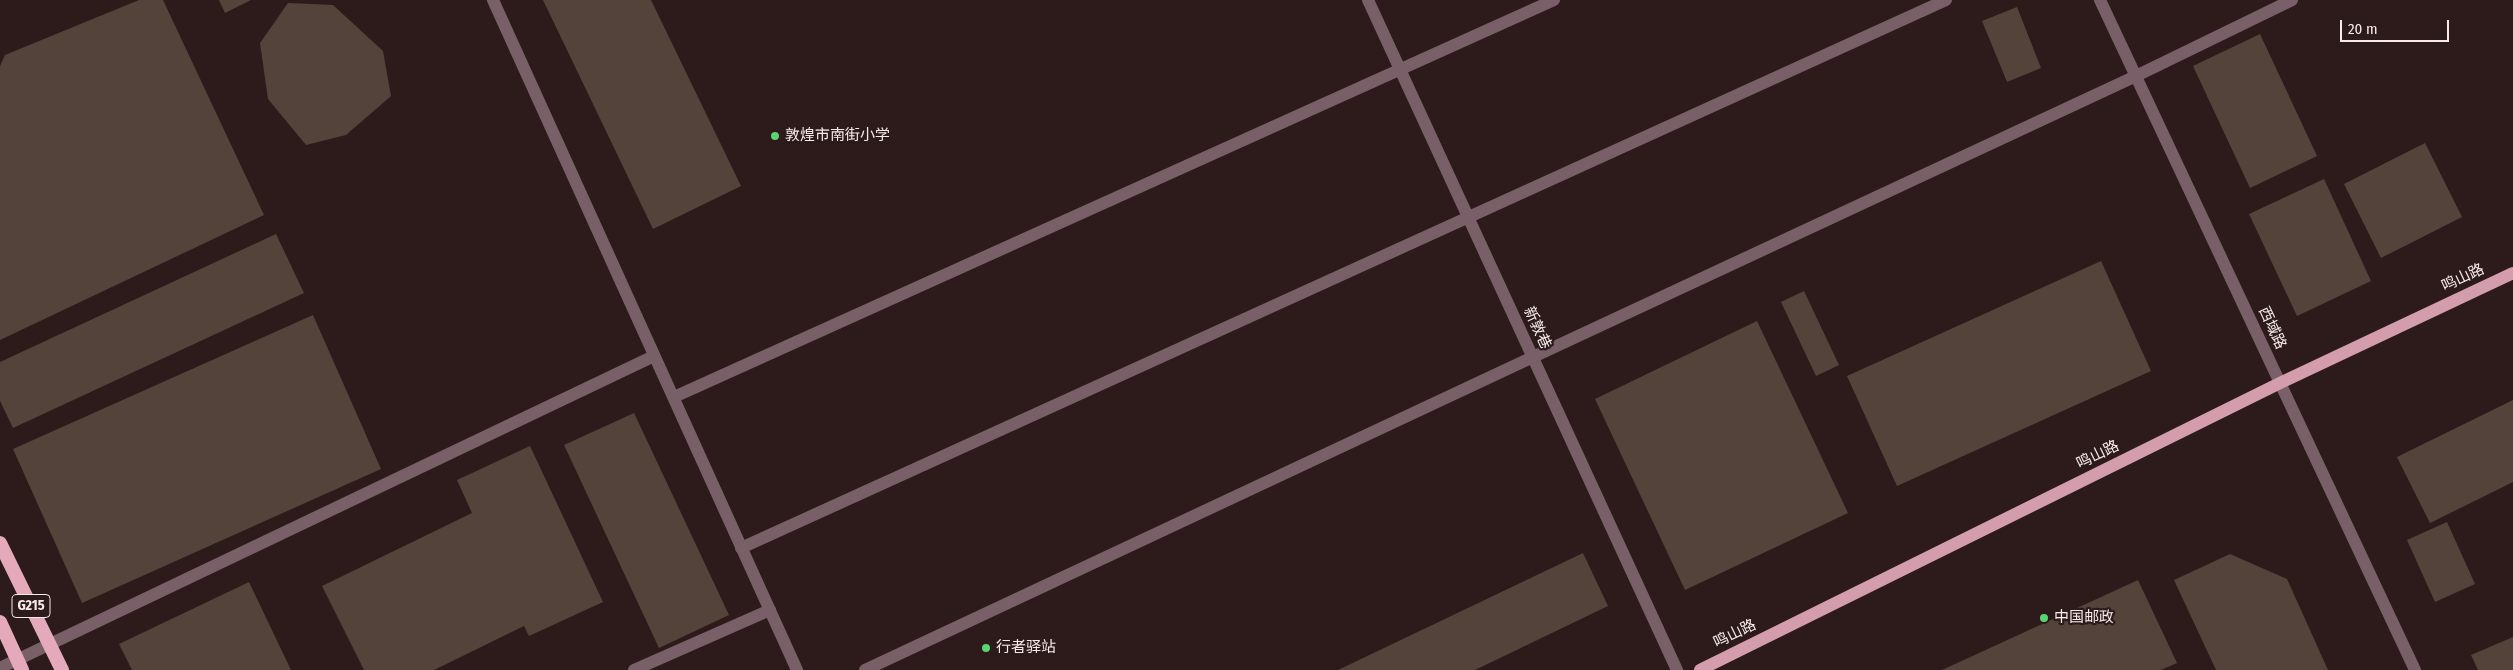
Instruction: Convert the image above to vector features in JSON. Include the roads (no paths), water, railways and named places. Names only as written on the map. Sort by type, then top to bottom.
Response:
[{"type":"highway","name":"G215","points":[[0,543],[62,670]]},
{"type":"highway","points":[[0,622],[20,665]]},
{"type":"main road","name":"鸣山路","points":[[1700,670],[2280,383],[2513,273]]},
{"type":"street","points":[[493,0],[797,670]]},
{"type":"street","name":"新敦巷","points":[[1368,0],[1677,670]]},
{"type":"street","points":[[674,398],[1554,0]]},
{"type":"street","points":[[741,548],[1946,0]]},
{"type":"street","name":"西域路","points":[[2100,0],[2415,670]]},
{"type":"street","points":[[865,670],[2136,76],[2292,0]]},
{"type":"street","points":[[0,668],[20,665],[50,644],[654,356]]},
{"type":"street","points":[[634,670],[770,610]]},
{"type":"place","name":"敦煌市南街小学","points":[[775,136]]},
{"type":"place","name":"中国邮政","points":[[2044,618]]},
{"type":"place","name":"行者驿站","points":[[986,648]]}]
